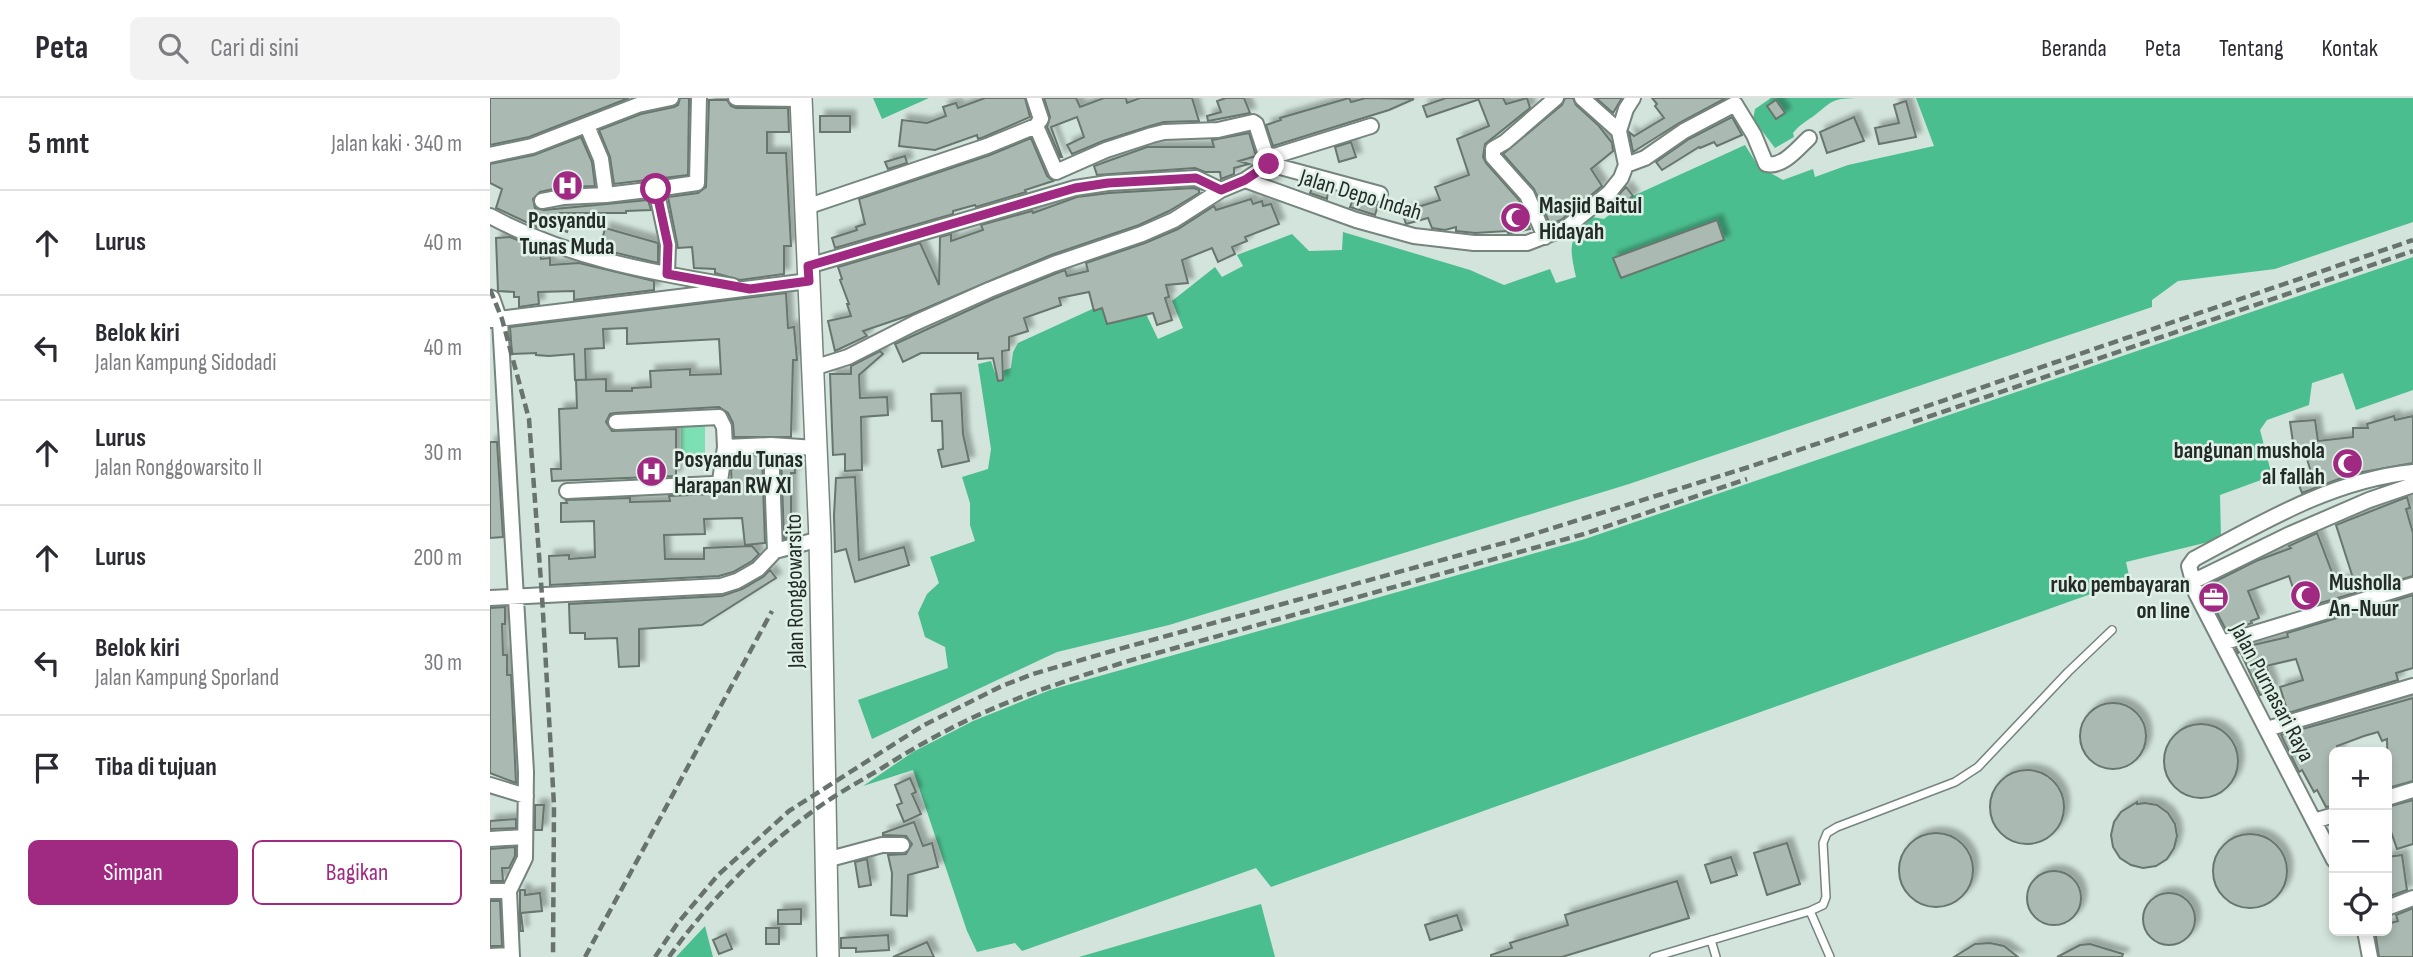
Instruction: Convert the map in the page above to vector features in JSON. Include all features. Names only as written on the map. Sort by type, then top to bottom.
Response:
[{"type":"main road","name":"Jalan Ronggowarsito","points":[[801,99],[820,539],[828,957]]},
{"type":"street","points":[[490,155],[532,146],[638,105],[671,98]]},
{"type":"street","points":[[542,201],[696,183],[699,98]]},
{"type":"street","points":[[736,98],[801,99]]},
{"type":"street","points":[[806,207],[975,150],[1036,126],[1041,119],[1034,98]]},
{"type":"street","points":[[1545,237],[1527,195],[1491,153],[1556,98]]},
{"type":"street","points":[[1582,98],[1619,131]]},
{"type":"street","points":[[1633,98],[1626,109],[1619,131],[1626,165],[1645,158],[1684,131],[1740,101],[1766,164],[1780,163],[1810,138]]},
{"type":"street","points":[[1036,126],[1056,172],[1106,150],[1152,135],[1218,130],[1253,122],[1268,161]]},
{"type":"street","points":[[587,126],[601,159],[606,195]]},
{"type":"street","points":[[813,368],[848,357],[989,290],[1180,217],[1221,190],[1245,180],[1268,161],[1371,126]]},
{"type":"street","points":[[1268,161],[1380,194]]},
{"type":"street","name":"Jalan Depo Indah","points":[[1245,180],[1356,220],[1414,236],[1474,243],[1527,243],[1566,228],[1609,193],[1621,178],[1626,165]]},
{"type":"street","points":[[495,320],[750,289],[809,274],[1075,188],[1108,183],[1196,178],[1221,190]]},
{"type":"street","points":[[656,189],[668,245],[667,274]]},
{"type":"street","points":[[490,216],[563,249],[627,266],[750,289]]},
{"type":"street","points":[[490,956],[512,956],[509,891],[525,859],[526,796],[495,320],[491,297]]},
{"type":"street","points":[[567,491],[713,484],[720,481],[725,447],[724,428],[719,417],[616,422]]},
{"type":"street","points":[[771,445],[775,551]]},
{"type":"street","points":[[725,447],[771,445],[816,448]]},
{"type":"street","points":[[2413,472],[2352,484],[2302,504],[2194,559],[2189,566],[2192,582],[2288,535],[2369,500],[2413,485]]},
{"type":"street","points":[[490,598],[721,586],[737,581],[758,569],[775,551],[820,539]]},
{"type":"street","name":"Jalan Purnasari Raya","points":[[2192,582],[2329,850]]},
{"type":"street","points":[[2222,643],[2413,585]]},
{"type":"street","points":[[2267,729],[2413,687]]},
{"type":"street","points":[[490,785],[526,796]]},
{"type":"street","points":[[2392,796],[2413,790]]},
{"type":"street","points":[[2314,821],[2329,816]]},
{"type":"street","points":[[490,839],[525,837]]},
{"type":"street","points":[[826,860],[882,845],[902,845]]},
{"type":"street","points":[[490,891],[509,891]]},
{"type":"street","points":[[2392,906],[2413,898]]},
{"type":"street","points":[[2366,936],[2370,957]]},
{"type":"lane","points":[[1654,957],[1823,905],[1826,897],[1823,843],[1827,833],[1955,782],[1978,767],[2112,630]]},
{"type":"lane","points":[[1810,911],[1830,957]]},
{"type":"lane","points":[[1712,940],[1716,957]]},
{"type":"shaded area","points":[[873,98],[929,98],[882,119]]},
{"type":"shaded area","points":[[1771,98],[1855,98],[1829,104],[1798,127],[1793,133],[1794,137],[1775,148],[1753,119],[1755,109]]},
{"type":"shaded area","points":[[1916,98],[2413,98],[2413,222],[2275,269],[2178,281],[2152,300],[2152,307],[1629,484],[1169,625],[1057,652],[872,739],[858,700],[948,668],[945,647],[925,637],[918,613],[927,594],[939,583],[930,557],[975,541],[970,525],[970,503],[962,477],[988,469],[991,449],[978,364],[991,361],[995,373],[1011,368],[1013,352],[1018,343],[1101,305],[1146,314],[1158,339],[1183,328],[1172,301],[1215,267],[1222,277],[1243,266],[1237,255],[1292,234],[1309,251],[1342,250],[1343,232],[1470,270],[1504,285],[1550,269],[1556,283],[1576,277],[1572,244],[1578,232],[1592,217],[1604,219],[1633,196],[1745,145],[1758,166],[1783,180],[1813,169],[1815,177],[1848,165],[1934,146]]},
{"type":"shaded area","points":[[2413,257],[2413,390],[2356,410],[2343,373],[2312,383],[2309,405],[2267,420],[2260,430],[2272,476],[2220,495],[2221,539],[2126,562],[2130,580],[1271,887],[1256,868],[1022,951],[1015,943],[977,952],[967,931],[913,770],[863,786],[913,752],[973,721],[1050,690],[1585,539]]},
{"type":"shaded area","points":[[681,425],[705,425],[705,456],[681,457]]},
{"type":"shaded area","points":[[1261,904],[1275,957],[1079,957]]},
{"type":"shaded area","points":[[705,926],[713,957],[676,957]]},
{"type":"building","points":[[490,98],[629,98],[529,137],[490,145]]},
{"type":"building","points":[[680,98],[689,98],[688,175],[614,184],[610,157],[599,130],[641,114],[674,107],[678,105]]},
{"type":"building","points":[[985,98],[1025,98],[1030,117],[984,137],[978,139],[977,135],[935,150],[899,146],[902,120],[927,123],[946,116],[943,107],[956,103],[958,108]]},
{"type":"building","points":[[1044,98],[1076,98],[1080,107],[1104,98],[1126,98],[1127,103],[1140,98],[1192,98],[1199,121],[1164,122],[1072,154],[1067,145],[1084,137],[1077,117],[1051,127],[1060,157],[1047,127],[1050,117]]},
{"type":"building","points":[[1244,98],[1250,113],[1208,121],[1207,116],[1221,112],[1217,101]]},
{"type":"building","points":[[1349,98],[1351,102],[1366,98],[1414,99],[1389,110],[1273,146],[1266,125],[1281,120],[1280,118]]},
{"type":"building","points":[[1446,98],[1477,100],[1427,117],[1423,106]]},
{"type":"building","points":[[1478,98],[1503,98],[1506,104],[1527,98],[1530,108],[1485,144],[1483,157],[1519,200],[1530,229],[1511,233],[1456,231],[1456,227],[1445,230],[1432,228],[1428,218],[1406,224],[1402,212],[1440,200],[1435,187],[1469,175],[1457,139],[1489,126]]},
{"type":"building","points":[[1565,98],[1573,98],[1576,105],[1598,125],[1612,143],[1613,151],[1591,169],[1602,186],[1561,220],[1550,224],[1534,189],[1503,154],[1562,105]]},
{"type":"building","points":[[1596,98],[1622,98],[1613,113]]},
{"type":"building","points":[[1652,98],[1726,98],[1633,152],[1629,132],[1634,136],[1664,118]]},
{"type":"building","points":[[709,100],[727,100],[736,108],[788,108],[789,132],[767,132],[767,153],[786,153],[791,246],[784,246],[784,274],[740,280],[715,273],[715,269],[694,268],[692,247],[678,248],[668,197],[698,193],[706,187]]},
{"type":"building","points":[[1776,100],[1785,113],[1776,119],[1767,106]]},
{"type":"building","points":[[1906,101],[1916,137],[1879,144],[1875,128],[1899,123],[1894,105]]},
{"type":"building","points":[[820,116],[850,116],[850,132],[820,132]]},
{"type":"building","points":[[1732,117],[1742,135],[1717,146],[1714,142],[1699,147],[1662,170],[1656,162],[1689,139]]},
{"type":"building","points":[[1854,117],[1864,141],[1827,153],[1820,132]]},
{"type":"building","points":[[1249,133],[1256,156],[1239,161],[1249,164],[1234,168],[1234,174],[1221,179],[1220,172],[1205,172],[1195,168],[1097,175],[1094,166],[1147,147],[1214,147],[1212,140]]},
{"type":"building","points":[[581,137],[592,162],[595,186],[562,187],[540,192],[533,199],[535,208],[544,210],[648,200],[651,210],[626,213],[560,213],[560,218],[571,221],[567,232],[539,221],[539,228],[496,208],[502,189],[490,183],[490,164],[534,155]]},
{"type":"building","points":[[1031,138],[1047,176],[1053,181],[1025,190],[1026,192],[953,211],[953,214],[835,248],[832,238],[857,230],[856,227],[865,224],[859,199],[990,155]]},
{"type":"building","points":[[1351,142],[1356,157],[1339,162],[1335,147]]},
{"type":"building","points":[[905,156],[907,163],[888,169],[885,162]]},
{"type":"building","points":[[1313,186],[1328,190],[1327,199],[1310,193]]},
{"type":"building","points":[[1626,187],[1633,196],[1610,215],[1605,209]]},
{"type":"building","points":[[1194,188],[1199,190],[1199,193],[1139,225],[1051,255],[910,315],[863,331],[867,336],[835,351],[828,321],[851,316],[838,267],[920,243],[939,285],[940,237],[951,234],[951,241],[983,230],[981,225],[1032,211],[1033,213],[1077,197]]},
{"type":"building","points":[[1354,197],[1378,205],[1375,215],[1350,207]]},
{"type":"building","points":[[1251,199],[1253,204],[1262,201],[1263,206],[1271,204],[1279,224],[1245,237],[1247,241],[1232,247],[1235,254],[1218,262],[1212,248],[1182,260],[1188,283],[1166,285],[1169,297],[1165,298],[1172,320],[1157,325],[1153,313],[1107,324],[1102,308],[1094,311],[1089,292],[1059,298],[1061,305],[1024,318],[1028,331],[1009,337],[1009,350],[1002,351],[1003,380],[998,381],[993,358],[978,359],[978,353],[921,353],[903,362],[895,344],[1057,273],[1065,270],[1067,276],[1088,271],[1086,263],[1178,229],[1214,206],[1216,210]]},
{"type":"building","points":[[1717,220],[1724,240],[1621,278],[1613,258]]},
{"type":"building","points":[[605,228],[658,243],[658,263],[600,249]]},
{"type":"building","points":[[510,237],[540,249],[541,259],[550,258],[550,265],[579,263],[654,281],[654,290],[574,300],[574,291],[538,292],[539,304],[519,307],[519,297],[514,297],[514,292],[498,291],[496,238]]},
{"type":"building","points":[[786,293],[788,328],[794,327],[797,360],[793,360],[791,437],[734,437],[733,423],[728,413],[719,407],[615,413],[610,414],[606,422],[612,431],[676,429],[676,476],[552,481],[551,469],[561,469],[559,409],[577,408],[574,354],[512,354],[510,327]],"holes":[[[627,328],[627,344],[719,339],[721,374],[690,375],[690,369],[650,371],[651,387],[632,388],[632,391],[606,391],[606,379],[586,380],[585,349],[604,348],[603,329]]]},
{"type":"building","points":[[880,351],[883,354],[859,375],[860,398],[887,397],[888,415],[861,417],[862,470],[845,471],[845,454],[833,455],[830,374],[851,374],[851,366]]},
{"type":"building","points":[[961,393],[963,434],[969,461],[942,467],[938,450],[943,449],[942,421],[932,421],[931,394]]},
{"type":"building","points":[[2394,416],[2395,420],[2413,416],[2413,463],[2352,474],[2302,493],[2297,480],[2312,475],[2305,453],[2295,456],[2290,422],[2315,420],[2318,441],[2353,437],[2353,428],[2368,428],[2367,424]]},
{"type":"building","points":[[490,442],[497,442],[503,537],[490,538]]},
{"type":"building","points":[[762,455],[765,543],[745,545],[742,518],[704,519],[705,534],[664,535],[665,559],[704,559],[704,548],[752,546],[759,554],[752,561],[733,572],[719,576],[550,585],[549,556],[569,555],[569,559],[595,557],[594,521],[561,522],[561,503],[567,503],[566,500],[630,498],[630,502],[670,501],[669,496],[713,494],[732,490],[731,469],[736,467],[736,456]]},
{"type":"building","points":[[781,455],[794,456],[795,473],[791,473],[791,537],[784,539]]},
{"type":"building","points":[[855,477],[859,560],[904,547],[909,565],[855,582],[846,549],[835,552],[834,515],[836,478]]},
{"type":"building","points":[[2407,497],[2410,508],[2406,509],[2413,533],[2413,576],[2300,609],[2289,576],[2248,591],[2259,618],[2227,632],[2204,587],[2256,561],[2291,548],[2289,546],[2317,533],[2336,583],[2353,578],[2336,525]]},
{"type":"building","points":[[770,570],[776,578],[702,625],[639,629],[639,666],[619,667],[617,638],[585,639],[585,633],[570,633],[569,604],[722,596],[742,589]]},
{"type":"building","points":[[2413,595],[2413,668],[2396,673],[2398,680],[2288,713],[2280,687],[2303,680],[2296,659],[2266,666],[2274,690],[2260,695],[2240,651],[2238,653],[2236,649],[2288,637],[2287,633]]},
{"type":"building","points":[[505,607],[505,624],[502,624],[503,655],[507,655],[507,675],[511,675],[516,783],[490,773],[490,608]]},
{"type":"building","points":[[2413,698],[2413,781],[2392,787],[2392,747],[2387,747],[2387,739],[2382,741],[2378,732],[2364,736],[2338,747],[2329,747],[2329,807],[2326,807],[2302,770],[2299,772],[2281,735]]},
{"type":"building","points":[[2113,703],[2136,713],[2146,736],[2136,759],[2113,769],[2090,759],[2080,736],[2090,713]]},
{"type":"building","points":[[2201,724],[2222,730],[2232,740],[2238,761],[2232,782],[2222,792],[2201,798],[2180,792],[2170,782],[2164,761],[2170,740],[2180,730]]},
{"type":"building","points":[[2027,770],[2048,776],[2058,786],[2064,807],[2058,828],[2048,838],[2027,844],[2006,838],[1996,828],[1990,807],[1996,786],[2006,776]]},
{"type":"building","points":[[910,778],[916,792],[912,794],[921,814],[904,822],[897,805],[902,803],[895,785]]},
{"type":"building","points":[[2413,800],[2413,844],[2397,849],[2392,834],[2392,806]]},
{"type":"building","points":[[2137,802],[2157,805],[2168,813],[2175,824],[2177,836],[2174,848],[2167,859],[2156,866],[2143,868],[2131,865],[2120,858],[2113,847],[2111,835],[2114,822],[2121,812]]},
{"type":"building","points":[[535,805],[544,805],[542,830],[535,830]]},
{"type":"building","points":[[516,819],[516,828],[490,829],[490,821]]},
{"type":"building","points":[[914,822],[923,846],[932,843],[938,867],[908,875],[907,916],[891,915],[892,873],[888,855],[906,854],[912,844],[906,836],[883,833]]},
{"type":"building","points":[[1936,833],[1957,839],[1967,849],[1973,870],[1967,891],[1957,901],[1936,907],[1915,901],[1905,891],[1899,870],[1905,849],[1915,839]]},
{"type":"building","points":[[2250,834],[2271,840],[2281,850],[2287,871],[2281,892],[2271,902],[2250,908],[2229,902],[2219,892],[2213,871],[2219,850],[2229,840]]},
{"type":"building","points":[[1787,843],[1800,884],[1767,895],[1754,853]]},
{"type":"building","points":[[515,847],[515,856],[509,868],[502,868],[503,881],[490,881],[490,849]]},
{"type":"building","points":[[2402,855],[2407,890],[2392,895],[2392,873],[2392,856]]},
{"type":"building","points":[[1731,857],[1737,875],[1711,883],[1705,865]]},
{"type":"building","points":[[867,859],[871,885],[859,887],[855,862]]},
{"type":"building","points":[[2054,871],[2073,879],[2081,898],[2073,917],[2054,925],[2035,917],[2027,898],[2035,879]]},
{"type":"building","points":[[1677,881],[1689,918],[1562,957],[1491,957],[1512,948],[1510,943],[1568,925],[1565,915]]},
{"type":"building","points":[[520,890],[525,890],[525,895],[540,893],[542,911],[521,913],[523,931],[520,931]]},
{"type":"building","points":[[2169,893],[2188,900],[2195,919],[2188,938],[2169,945],[2150,938],[2143,919],[2150,900]]},
{"type":"building","points":[[490,901],[500,901],[502,946],[490,946]]},
{"type":"building","points":[[2413,908],[2413,957],[2379,957],[2376,936],[2392,936],[2392,923],[2398,921],[2396,915]]},
{"type":"building","points":[[801,909],[801,924],[778,924],[778,910]]},
{"type":"building","points":[[1457,915],[1462,930],[1430,940],[1425,925]]},
{"type":"building","points":[[766,928],[779,928],[779,944],[766,944]]},
{"type":"building","points":[[726,934],[732,949],[719,954],[713,940]]},
{"type":"building","points":[[888,935],[889,950],[856,952],[856,948],[841,948],[841,938]]},
{"type":"building","points":[[927,942],[934,957],[893,957]]},
{"type":"building","points":[[1975,944],[2004,946],[2018,957],[1954,957]]},
{"type":"building","points":[[2090,944],[2123,954],[2122,957],[2057,957],[2080,945]]},
{"type":"railway","points":[[655,957],[677,924],[718,875],[789,811],[924,725],[1002,686],[1112,651],[1511,541],[1749,467],[2413,240]]},
{"type":"railway","points":[[1913,422],[2413,251]]},
{"type":"railway","points":[[490,289],[502,319],[529,419],[554,805],[553,957]]},
{"type":"railway","points":[[669,957],[702,914],[739,874],[801,820],[907,753],[985,712],[1037,691],[1125,662],[1584,534],[1747,479]]},
{"type":"railway","points":[[585,957],[772,611]]},
{"type":"place","name":"Posyandu Tunas Muda","points":[[567,186]]},
{"type":"place","name":"Masjid Baitul Hidayah","points":[[1516,218]]},
{"type":"place","name":"bangunan mushola al fallah","points":[[2348,463]]},
{"type":"place","name":"Posyandu Tunas Harapan RW XI","points":[[651,472]]},
{"type":"place","name":"Musholla An-Nuur","points":[[2306,595]]},
{"type":"place","name":"ruko pembayaran on line","points":[[2213,597]]},
{"type":"route","points":[[656,189],[668,245],[667,274],[750,289],[809,281],[808,266],[1075,188],[1129,181],[1196,178],[1221,190],[1245,180],[1269,164]]}]
